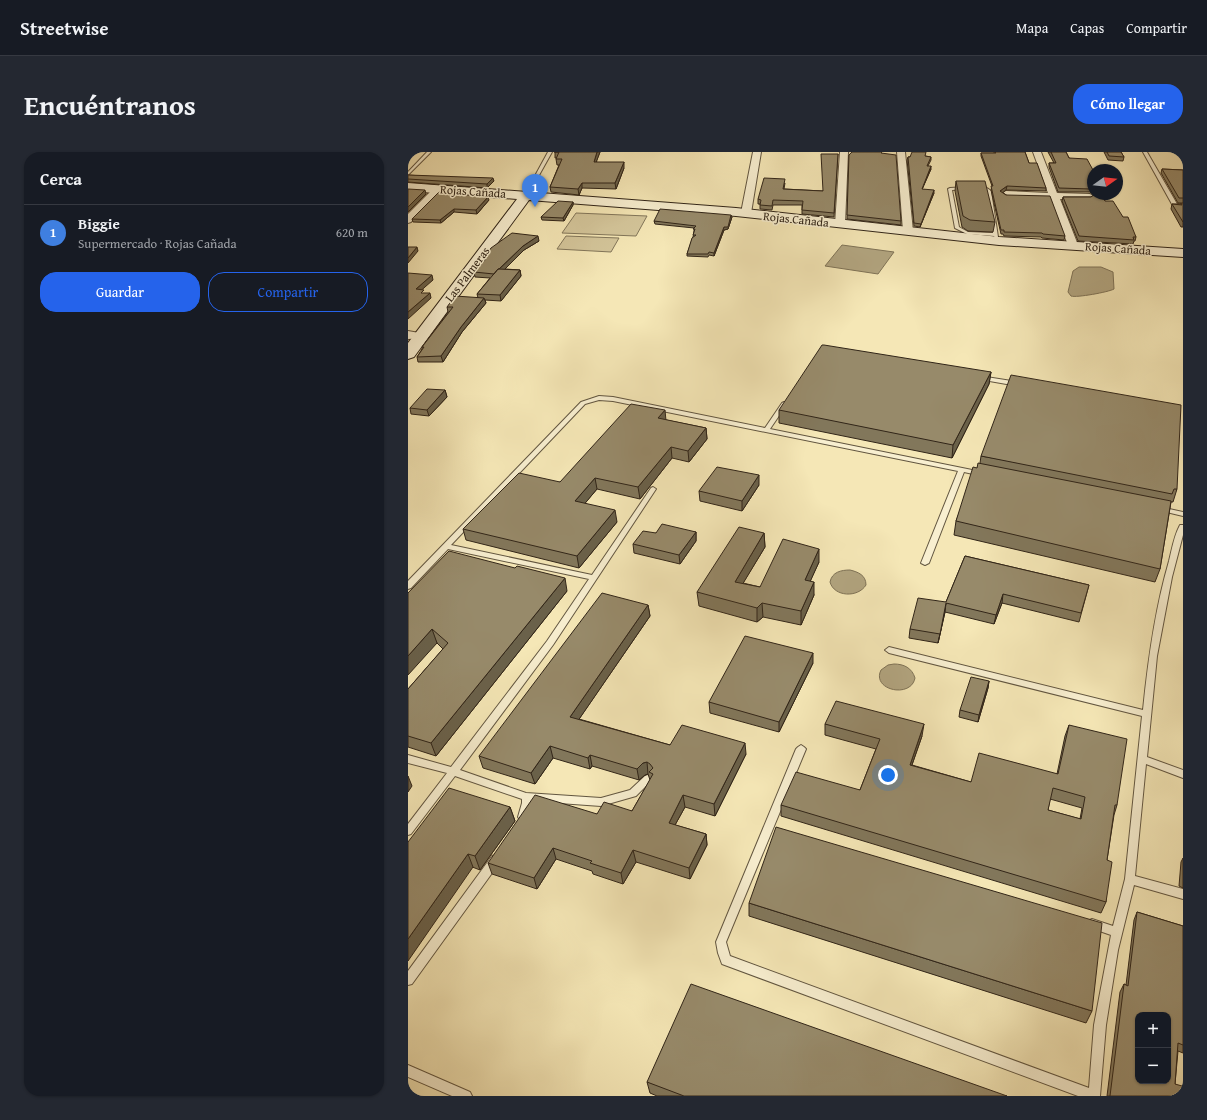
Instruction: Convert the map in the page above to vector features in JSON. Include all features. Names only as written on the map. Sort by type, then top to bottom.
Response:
[{"type":"main road","name":"Rojas Cañada","points":[[408,186],[746,213],[908,231],[1183,253]]},
{"type":"main road","name":"Las Palmeras","points":[[408,354],[415,335],[526,195]]},
{"type":"street","points":[[746,213],[757,152]]},
{"type":"street","points":[[840,224],[844,152]]},
{"type":"street","points":[[901,152],[908,231]]},
{"type":"street","points":[[1037,152],[1072,245]]},
{"type":"street","points":[[408,220],[438,189]]},
{"type":"street","points":[[1006,194],[1087,197]]},
{"type":"lane","points":[[408,174],[428,152]]},
{"type":"lane","points":[[526,195],[550,152]]},
{"type":"lane","points":[[1145,152],[1175,205],[1183,206]]},
{"type":"lane","points":[[950,189],[987,189],[998,238],[967,233],[957,228],[950,189]]},
{"type":"lane","points":[[971,376],[1026,386]]},
{"type":"lane","points":[[408,586],[556,430],[583,404],[590,400],[599,398],[613,399],[992,476]]},
{"type":"lane","points":[[766,431],[787,400]]},
{"type":"lane","points":[[925,563],[962,470]]},
{"type":"lane","points":[[408,831],[550,643],[653,489]]},
{"type":"lane","points":[[1152,508],[1183,514]]},
{"type":"lane","points":[[801,749],[772,828],[722,942],[723,953],[726,960],[1094,1096],[1100,1025],[1130,879],[1153,656],[1166,584],[1183,527]]},
{"type":"lane","points":[[446,546],[594,578]]},
{"type":"lane","points":[[889,650],[1147,714]]},
{"type":"lane","points":[[408,759],[453,771],[526,797],[601,802],[633,793],[648,779]]},
{"type":"lane","points":[[1142,759],[1183,774]]},
{"type":"lane","points":[[520,824],[527,803],[526,797]]},
{"type":"lane","points":[[408,980],[500,853]]},
{"type":"lane","points":[[1130,879],[1183,894]]},
{"type":"lane","points":[[1080,920],[1118,932]]},
{"type":"lane","points":[[408,1072],[466,1096]]},
{"type":"shaded area","points":[[576,213],[647,216],[636,236],[562,233]]},
{"type":"shaded area","points":[[566,236],[619,238],[611,252],[557,249]]},
{"type":"shaded area","points":[[842,245],[894,252],[878,274],[825,266]]},
{"type":"shaded area","points":[[1079,267],[1101,267],[1113,272],[1114,289],[1106,292],[1071,296],[1068,292],[1073,271]]},
{"type":"shaded area","points":[[850,570],[863,576],[866,585],[858,592],[852,594],[836,591],[830,582],[833,576],[840,571]]},
{"type":"shaded area","points":[[894,664],[910,669],[915,678],[912,685],[900,690],[886,687],[882,683],[879,677],[881,670],[888,665]]},
{"type":"building","points":[[559,152],[597,152],[594,162],[624,162],[615,183],[582,183],[578,189],[550,187],[562,159],[556,159]]},
{"type":"building","points":[[852,152],[882,152],[881,153],[896,155],[901,221],[847,215],[849,155]]},
{"type":"building","points":[[912,152],[926,152],[925,156],[931,157],[927,166],[931,166],[922,189],[934,190],[921,224],[914,223],[908,157],[910,157]]},
{"type":"building","points":[[995,152],[1025,152],[1029,163],[1037,163],[1046,188],[1007,186],[1000,191],[1006,195],[1050,196],[1065,236],[1042,233],[1004,232],[1004,230],[1001,230],[991,186],[993,186],[981,153],[996,153]]},
{"type":"building","points":[[1051,152],[1066,152],[1069,158],[1087,159],[1090,164],[1087,164],[1087,189],[1059,188],[1049,163],[1056,163]]},
{"type":"building","points":[[1107,152],[1121,152],[1124,157],[1109,156]]},
{"type":"building","points":[[821,154],[838,154],[834,213],[802,210],[803,201],[773,200],[772,206],[760,205],[761,200],[758,199],[764,178],[785,179],[783,189],[823,191]]},
{"type":"building","points":[[1162,169],[1183,170],[1183,198],[1179,198]]},
{"type":"building","points":[[408,175],[493,178],[487,184],[408,179]]},
{"type":"building","points":[[956,181],[985,181],[995,222],[970,220],[963,216]]},
{"type":"building","points":[[408,189],[425,190],[408,207]]},
{"type":"building","points":[[439,192],[488,197],[476,210],[454,209],[440,220],[412,219]]},
{"type":"building","points":[[1063,197],[1087,197],[1087,200],[1113,201],[1123,217],[1128,217],[1136,237],[1133,237],[1134,240],[1079,236]]},
{"type":"building","points":[[558,201],[573,202],[563,218],[541,217]]},
{"type":"building","points":[[1181,203],[1183,203],[1183,222],[1172,204],[1182,205]]},
{"type":"building","points":[[660,209],[731,215],[728,227],[724,227],[714,253],[687,254],[692,238],[696,235],[693,235],[695,229],[693,229],[696,226],[654,221]]},
{"type":"building","points":[[512,233],[538,236],[523,246],[494,274],[474,272],[486,259],[483,259],[491,248]]},
{"type":"building","points":[[408,247],[417,247],[408,258]]},
{"type":"building","points":[[498,269],[520,270],[500,295],[477,294]]},
{"type":"building","points":[[408,273],[432,275],[416,289],[424,290],[421,293],[430,293],[408,312]]},
{"type":"building","points":[[455,296],[484,298],[461,327],[441,356],[417,357],[424,347],[422,347],[453,307],[447,307]]},
{"type":"building","points":[[822,345],[991,372],[953,445],[779,410]]},
{"type":"building","points":[[1011,375],[1181,405],[1177,489],[1174,489],[1172,494],[981,456]]},
{"type":"building","points":[[427,389],[445,390],[427,410],[410,408]]},
{"type":"building","points":[[631,404],[665,410],[658,418],[706,428],[688,451],[671,447],[638,487],[595,478],[575,501],[615,510],[577,556],[463,529],[519,473],[560,482]]},
{"type":"building","points":[[978,463],[1171,501],[1160,569],[956,521],[973,467],[977,468]]},
{"type":"building","points":[[717,467],[759,475],[742,501],[699,491]]},
{"type":"building","points":[[662,524],[696,532],[679,555],[633,544],[643,531],[656,533]]},
{"type":"building","points":[[739,527],[764,533],[735,582],[760,587],[783,539],[819,549],[805,580],[814,582],[801,611],[762,603],[757,608],[697,592]]},
{"type":"building","points":[[449,551],[515,568],[517,566],[565,578],[431,743],[408,736],[408,689],[448,643],[432,629],[408,656],[408,593]]},
{"type":"building","points":[[965,556],[1089,585],[1081,613],[1003,594],[996,615],[946,603],[940,634],[910,629],[918,598],[946,602]]},
{"type":"building","points":[[602,593],[648,605],[570,717],[670,745],[682,725],[745,743],[714,804],[683,795],[669,823],[706,834],[689,868],[633,850],[621,873],[590,863],[592,861],[553,848],[534,878],[488,863],[535,795],[597,814],[604,802],[632,811],[653,774],[649,772],[653,768],[647,762],[643,763],[637,769],[590,755],[588,758],[550,746],[531,773],[479,756]]},
{"type":"building","points":[[745,636],[813,653],[779,722],[709,702]]},
{"type":"building","points":[[971,677],[989,681],[979,715],[960,710]]},
{"type":"building","points":[[836,701],[924,724],[910,765],[971,782],[979,753],[1058,774],[1069,725],[1127,739],[1107,860],[1112,862],[1106,902],[781,805],[796,772],[860,790],[880,739],[825,724]],"holes":[[[1053,788],[1085,797],[1081,819],[1048,810]]]},
{"type":"building","points":[[449,788],[510,807],[475,856],[468,854],[408,939],[408,842]]},
{"type":"building","points":[[776,827],[1102,923],[1092,1011],[749,903]]},
{"type":"building","points":[[1137,912],[1183,926],[1183,1045],[1178,1043],[1175,1084],[1182,1086],[1181,1096],[1110,1096],[1124,984],[1128,986]]},
{"type":"building","points":[[691,984],[1007,1096],[684,1096],[647,1082]]},
{"type":"place","name":"Biggie","points":[[535,207]]}]
